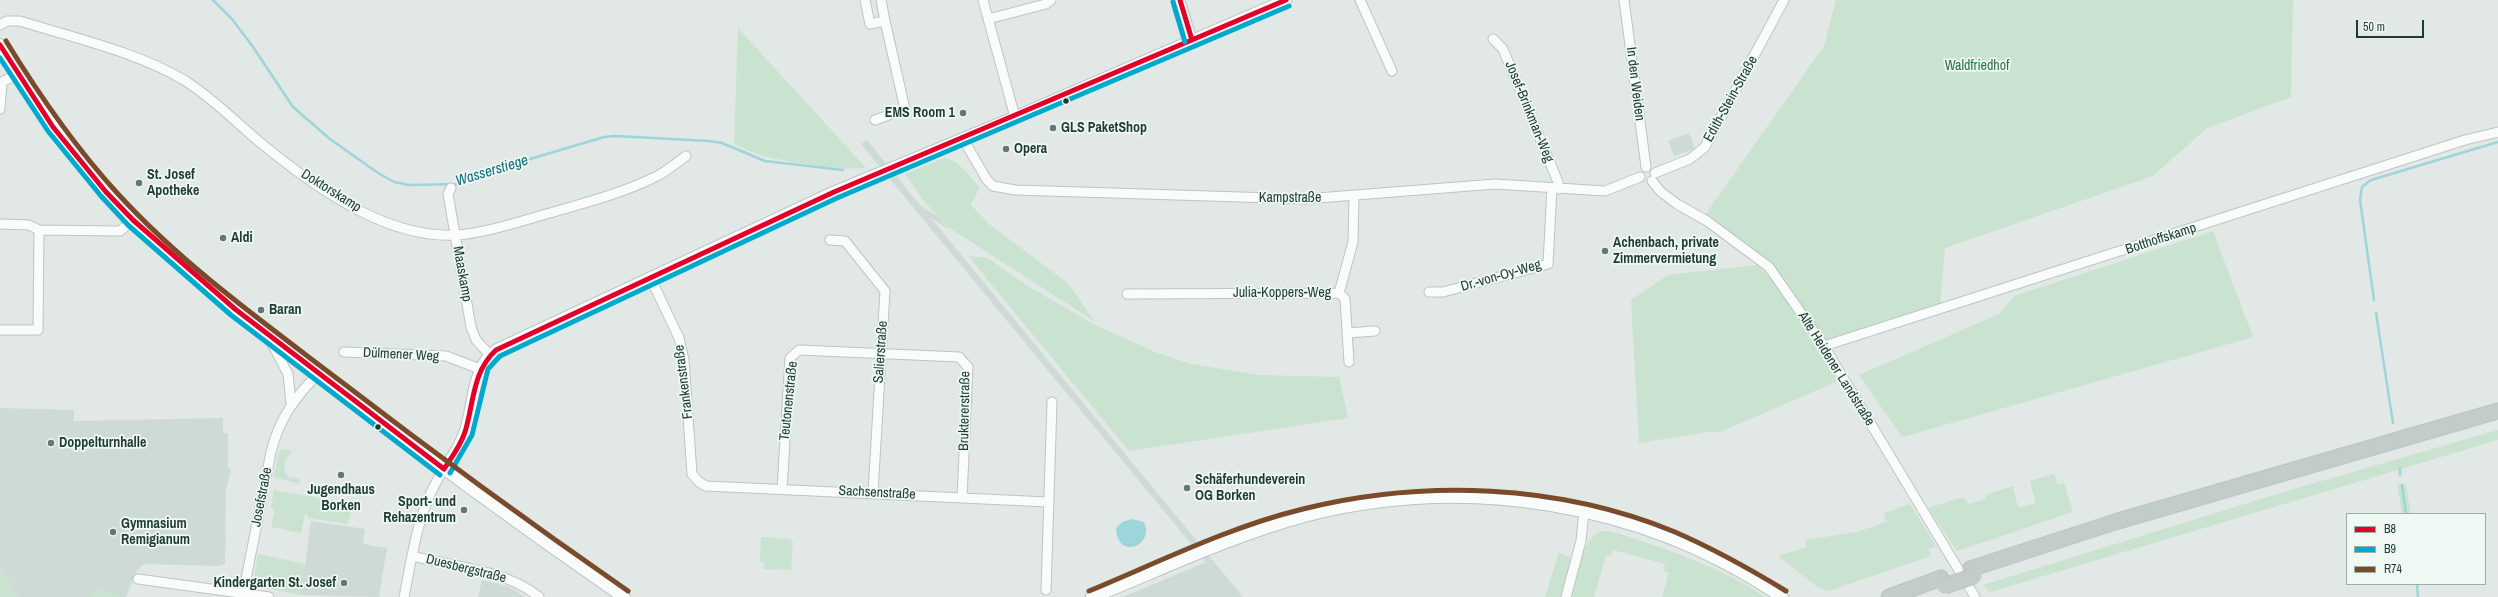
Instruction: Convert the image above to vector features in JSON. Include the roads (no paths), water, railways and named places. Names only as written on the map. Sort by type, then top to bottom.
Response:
[{"type":"highway","points":[[1972,573],[2118,521],[2498,411]]},
{"type":"highway","points":[[1889,597],[2223,498],[2498,420]]},
{"type":"highway","points":[[1916,597],[1943,582]]},
{"type":"main road","points":[[0,45],[17,74],[53,127],[106,192],[133,220],[266,333],[444,469],[624,597]]},
{"type":"main road","points":[[1092,597],[1219,545],[1304,516],[1341,508],[1397,499],[1481,497],[1510,499],[1584,511],[1648,529],[1697,549],[1748,575],[1782,597]]},
{"type":"street","points":[[865,0],[870,24],[885,21]]},
{"type":"street","points":[[875,120],[905,109],[881,0]]},
{"type":"street","points":[[983,0],[1015,118]]},
{"type":"street","points":[[988,19],[1046,4],[1051,0]]},
{"type":"street","points":[[1180,0],[1192,40]]},
{"type":"street","points":[[404,597],[424,505],[431,489],[456,452],[465,433],[480,369],[489,354],[650,277],[834,192],[1015,118],[1286,0]]},
{"type":"street","points":[[1360,0],[1392,71]]},
{"type":"street","name":"In den Weiden","points":[[1624,0],[1646,167]]},
{"type":"street","name":"Edith-Stein-Straße","points":[[1653,177],[1690,159],[1705,147],[1784,0]]},
{"type":"street","name":"Doktorskamp","points":[[0,25],[7,21],[20,21],[115,50],[165,70],[221,105],[267,148],[332,194],[388,225],[430,234],[455,235],[505,226],[620,190],[656,177],[686,156]]},
{"type":"street","name":"Josef-Brinkman-Weg","points":[[1493,39],[1503,49],[1558,182],[1555,189]]},
{"type":"street","points":[[0,109],[2,82],[17,74]]},
{"type":"street","name":"Botthoffskamp","points":[[1824,346],[2465,140],[2498,132]]},
{"type":"street","name":"Kampstraße","points":[[963,139],[987,180],[993,186],[1014,190],[1305,199],[1495,184],[1605,191],[1640,177]]},
{"type":"street","points":[[1646,167],[1652,169],[1653,177],[1645,182],[1640,177],[1642,170],[1646,167]]},
{"type":"street","name":"Alte Heidener Landstraße","points":[[1653,177],[1661,192],[1677,204],[1707,221],[1768,267],[1824,346],[1975,597]]},
{"type":"street","name":"Maaskamp","points":[[451,188],[448,194],[472,327],[476,340],[489,354]]},
{"type":"street","name":"Dr.-von-Oy-Weg","points":[[1429,292],[1443,292],[1548,264],[1555,189]]},
{"type":"street","name":"Julia-Koppers-Weg","points":[[1127,294],[1339,293],[1353,242],[1354,196]]},
{"type":"street","points":[[0,224],[29,225],[39,230],[120,231],[133,220]]},
{"type":"street","points":[[0,330],[38,330],[39,230]]},
{"type":"street","name":"Salierstraße","points":[[830,240],[845,241],[885,291],[873,492]]},
{"type":"street","name":"Frankenstraße","points":[[650,277],[679,338],[684,360],[692,474],[698,482],[706,486]]},
{"type":"street","points":[[1339,293],[1345,299],[1349,362]]},
{"type":"street","points":[[1347,333],[1375,331]]},
{"type":"street","points":[[266,333],[288,374],[291,403]]},
{"type":"street","name":"Teutonenstraße","points":[[782,489],[790,358],[799,350],[881,354]]},
{"type":"street","name":"Dülmener Weg","points":[[344,352],[446,356],[480,369]]},
{"type":"street","name":"Bruktererstraße","points":[[881,354],[959,357],[968,367],[962,498]]},
{"type":"street","name":"Josefstraße","points":[[243,594],[273,443],[291,403],[319,373]]},
{"type":"street","points":[[1046,590],[1052,402]]},
{"type":"street","name":"Sachsenstraße","points":[[706,486],[873,492],[1048,502]]},
{"type":"street","points":[[1566,597],[1581,541],[1584,511]]},
{"type":"street","name":"Duesbergstraße","points":[[412,556],[492,573],[519,583],[539,597]]},
{"type":"street","points":[[138,579],[269,597]]},
{"type":"water","points":[[1132,519],[1144,522],[1146,531],[1144,538],[1140,543],[1128,547],[1122,544],[1118,538],[1116,528],[1122,522]]},
{"type":"waterway","name":"Wasserstiege","points":[[213,0],[232,19],[253,47],[293,107],[330,139],[378,173],[394,182],[409,185],[458,184],[510,165],[604,137],[616,136],[709,141],[722,143],[765,161],[843,170]]},
{"type":"waterway","points":[[2374,300],[2360,200],[2362,187],[2371,180],[2498,142]]},
{"type":"waterway","points":[[2376,313],[2393,423]]},
{"type":"waterway","points":[[2400,468],[2400,475]]},
{"type":"waterway","points":[[2402,485],[2406,513]]},
{"type":"waterway","points":[[2417,585],[2418,597]]},
{"type":"place","name":"EMS Room 1","points":[[963,113]]},
{"type":"place","name":"GLS PaketShop","points":[[1053,128]]},
{"type":"place","name":"Opera","points":[[1006,149]]},
{"type":"place","name":"St. Josef Apotheke","points":[[139,183]]},
{"type":"place","name":"Aldi","points":[[223,238]]},
{"type":"place","name":"Achenbach, private Zimmervermietung","points":[[1605,251]]},
{"type":"place","name":"Baran","points":[[261,310]]},
{"type":"place","name":"Doppelturnhalle","points":[[51,443]]},
{"type":"place","name":"Jugendhaus Borken","points":[[341,475]]},
{"type":"place","name":"Schäferhundeverein OG Borken","points":[[1187,488]]},
{"type":"place","name":"Sport- und Rehazentrum","points":[[464,510]]},
{"type":"place","name":"Gymnasium Remigianum","points":[[113,532]]},
{"type":"place","name":"Kindergarten St. Josef","points":[[344,583]]},
{"type":"park label","name":"Waldfriedhof","points":[[1977,66]]}]
